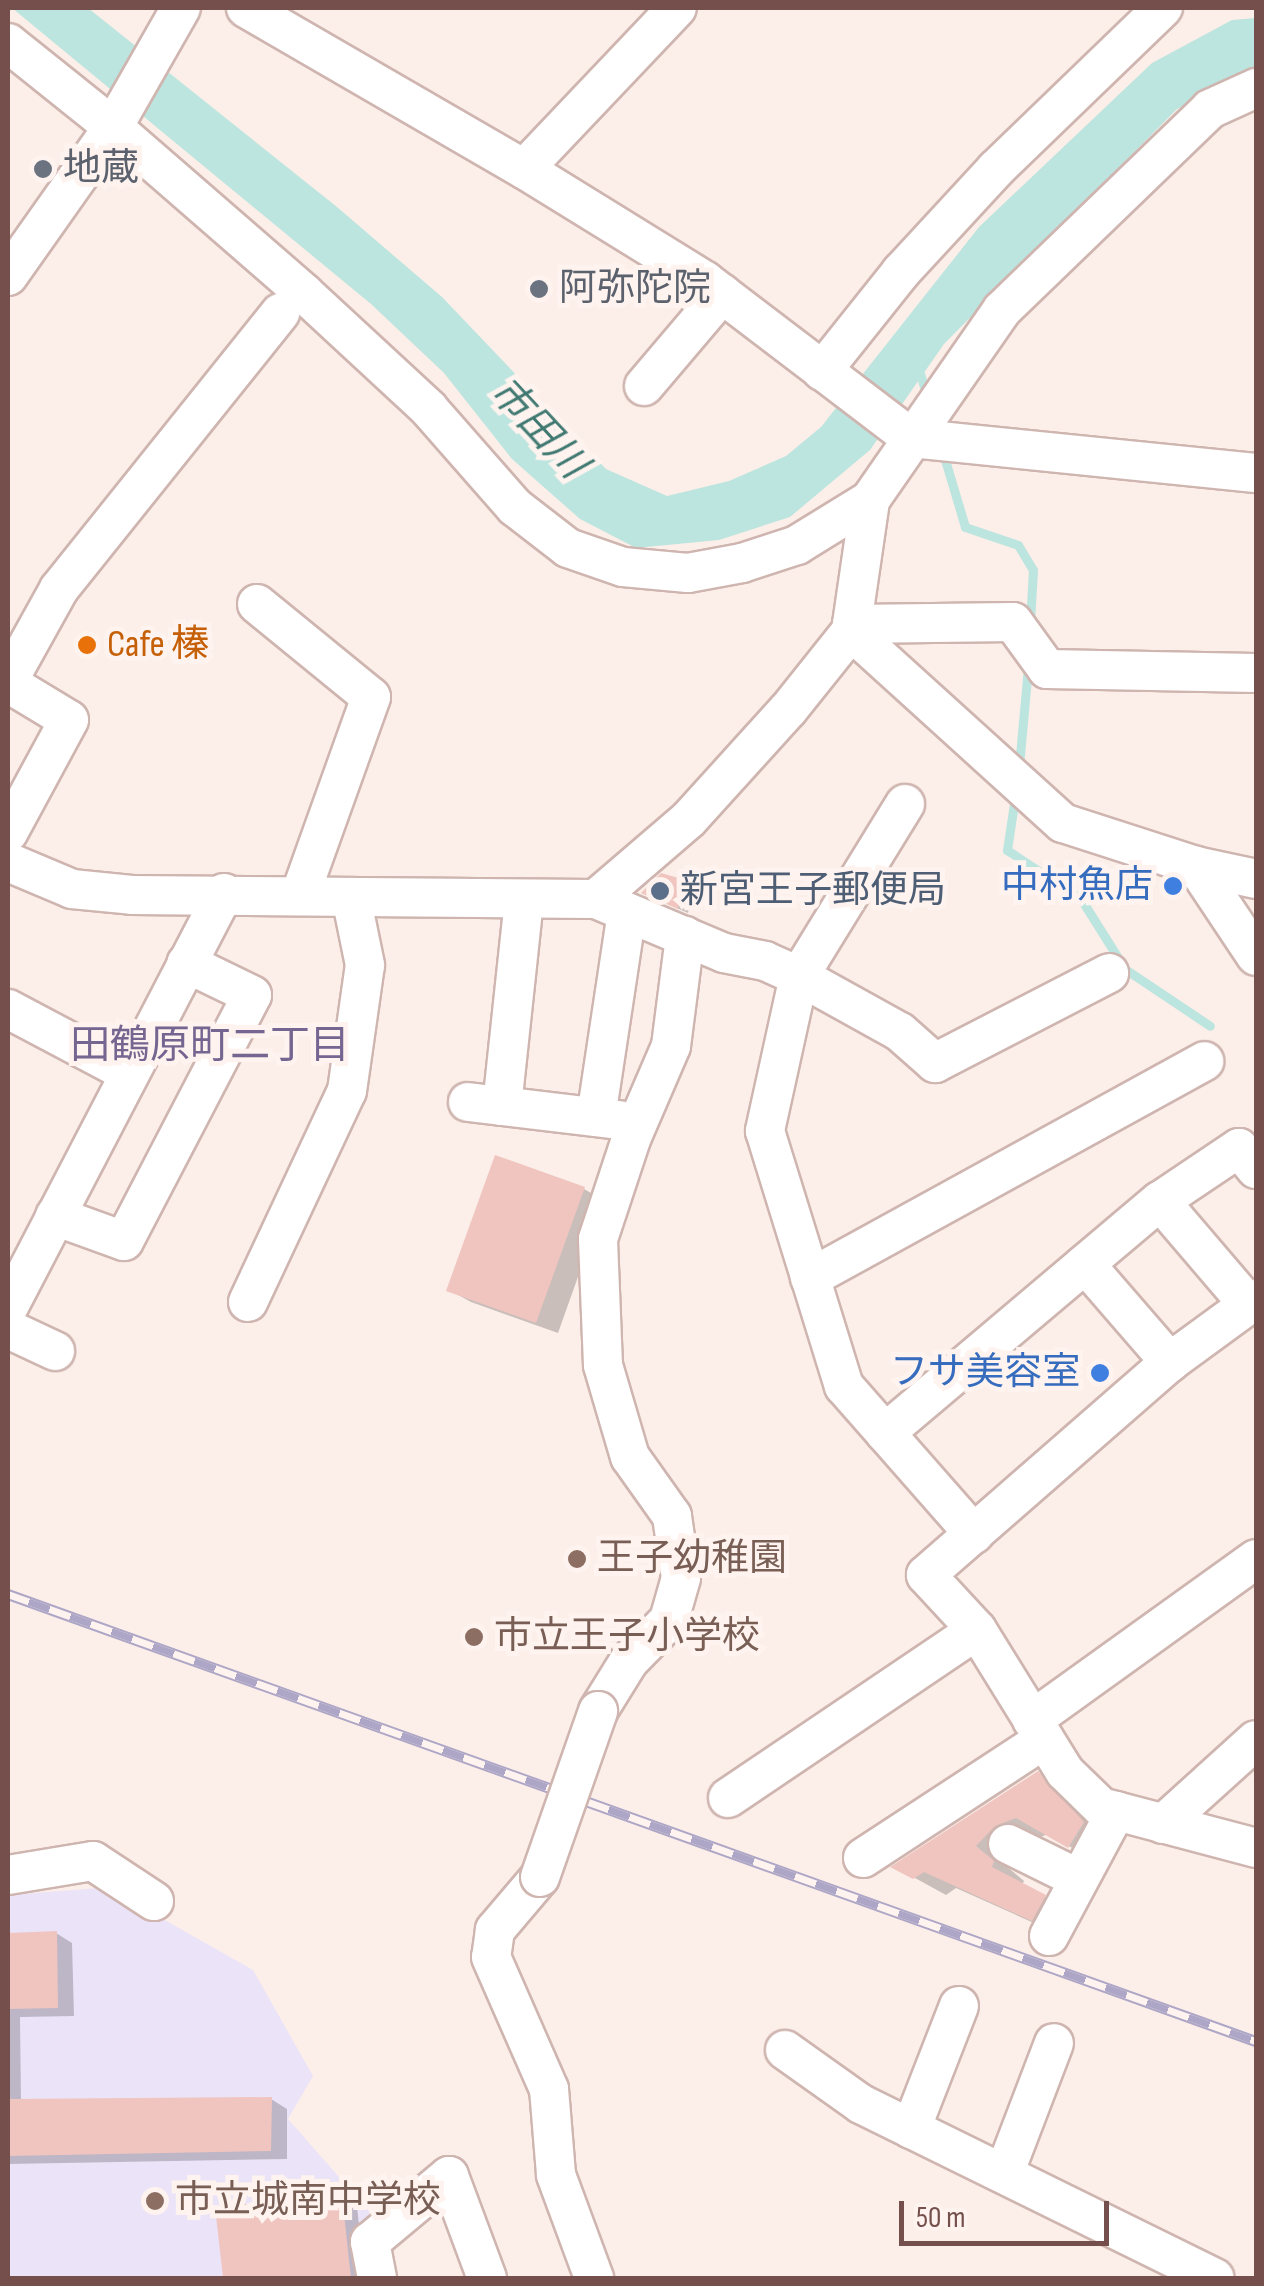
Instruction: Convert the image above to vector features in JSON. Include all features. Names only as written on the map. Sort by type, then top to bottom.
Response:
[{"type":"street","points":[[246,8],[524,168],[722,294],[911,438],[1256,473]]},
{"type":"street","points":[[524,168],[678,8]]},
{"type":"street","points":[[829,378],[902,272],[996,169],[1163,8]]},
{"type":"street","points":[[8,276],[113,127],[172,23]]},
{"type":"street","points":[[8,43],[113,127],[305,294],[428,408],[515,507],[568,548],[623,567],[688,573],[742,563],[797,544],[870,500]]},
{"type":"street","points":[[596,1117],[612,906],[788,710],[851,628],[870,500],[1002,310],[1210,109],[1256,88]]},
{"type":"street","points":[[644,386],[722,294]]},
{"type":"street","points":[[8,833],[69,720],[8,682],[58,590],[280,313]]},
{"type":"street","points":[[256,604],[371,697],[300,896]]},
{"type":"street","points":[[851,628],[1013,622],[1047,668],[1256,673]]},
{"type":"street","points":[[851,628],[1062,823],[1196,866],[1256,879]]},
{"type":"street","points":[[905,804],[800,976],[765,1131],[844,1386],[974,1534]]},
{"type":"street","points":[[8,862],[72,890],[132,895],[524,899],[612,906],[800,976],[900,1032],[935,1062],[1109,974]]},
{"type":"street","points":[[1196,866],[1256,956]]},
{"type":"street","points":[[8,1308],[20,1254],[55,1216],[224,894]]},
{"type":"street","points":[[248,1302],[347,1091],[364,965],[351,897]]},
{"type":"street","points":[[524,899],[485,1104],[639,1122]]},
{"type":"street","points":[[593,2278],[556,2175],[549,2088],[491,1957],[495,1930],[540,1877],[598,1711],[629,1662],[669,1620],[681,1578],[672,1516],[630,1457],[603,1365],[598,1240],[639,1122],[672,1046],[685,936]]},
{"type":"street","points":[[55,1216],[124,1241],[243,1013],[252,995],[186,964]]},
{"type":"street","points":[[11,1018],[128,1073]]},
{"type":"street","points":[[810,1278],[1204,1061]]},
{"type":"street","points":[[885,1433],[1160,1200],[1239,1148],[1256,1169]]},
{"type":"street","points":[[1160,1200],[1252,1302],[1170,1362],[926,1576],[976,1630],[1065,1772],[1101,1808],[1256,1848]]},
{"type":"street","points":[[1085,1264],[1170,1362]]},
{"type":"street","points":[[8,1328],[55,1351]]},
{"type":"street","points":[[863,1858],[1038,1729],[1256,1559]]},
{"type":"street","points":[[728,1798],[976,1630]]},
{"type":"street","points":[[1164,1824],[1248,1760]]},
{"type":"street","points":[[1049,1936],[1116,1811]]},
{"type":"street","points":[[1008,1844],[1079,1880]]},
{"type":"street","points":[[8,1875],[93,1860],[154,1901]]},
{"type":"street","points":[[912,2129],[959,2006]]},
{"type":"street","points":[[1004,2174],[1054,2043]]},
{"type":"street","points":[[785,2050],[861,2104],[1214,2278]]},
{"type":"street","points":[[377,2278],[370,2242],[448,2176],[487,2278]]},
{"type":"shaded area","name":"市立城南中学校","points":[[99,1888],[140,1906],[253,1970],[313,2076],[288,2119],[376,2219],[365,2278],[8,2278],[8,1895]]},
{"type":"water","name":"市田川","points":[[12,8],[88,8],[337,207],[442,297],[606,469],[667,496],[729,481],[786,456],[821,427],[979,227],[1152,63],[1232,20],[1256,18],[1256,75],[1231,81],[1177,109],[944,344],[870,450],[790,517],[719,540],[636,548],[580,519],[512,459],[444,373],[371,304]]},
{"type":"building","points":[[661,873],[682,879],[678,909],[641,893]]},
{"type":"building","points":[[495,1155],[585,1187],[536,1323],[446,1291]]},
{"type":"building","points":[[1038,1771],[1084,1822],[1068,1848],[1016,1818],[995,1826],[976,1846],[994,1861],[992,1867],[1046,1895],[1032,1921],[924,1872],[913,1879],[890,1867]]},
{"type":"building","points":[[57,1931],[58,2008],[8,2009],[8,1933]]},
{"type":"building","points":[[272,2097],[271,2151],[8,2156],[8,2099]]},
{"type":"building","points":[[342,2195],[351,2278],[223,2278],[215,2207]]},
{"type":"waterway","points":[[918,367],[928,400]]},
{"type":"waterway","points":[[943,453],[965,527],[1018,545],[1033,570],[1030,622]]},
{"type":"waterway","points":[[1019,766],[1028,668]]},
{"type":"waterway","points":[[1015,797],[1007,850],[1081,899],[1125,969],[1210,1026]]},
{"type":"railway","points":[[8,1594],[1256,2041]]},
{"type":"place","name":"地蔵","points":[[43,169]]},
{"type":"place","name":"阿弥陀院","points":[[539,289]]},
{"type":"place","name":"Cafe 榛","points":[[87,645]]},
{"type":"place","name":"中村魚店","points":[[1173,886]]},
{"type":"place","name":"新宮王子郵便局","points":[[660,891]]},
{"type":"place","name":"フサ美容室","points":[[1100,1373]]},
{"type":"place","name":"王子幼稚園","points":[[577,1559]]},
{"type":"place","name":"市立王子小学校","points":[[474,1637]]},
{"type":"place","name":"市立城南中学校","points":[[155,2201]]},
{"type":"district","name":"田鶴原町二丁目","points":[[210,1046]]}]
